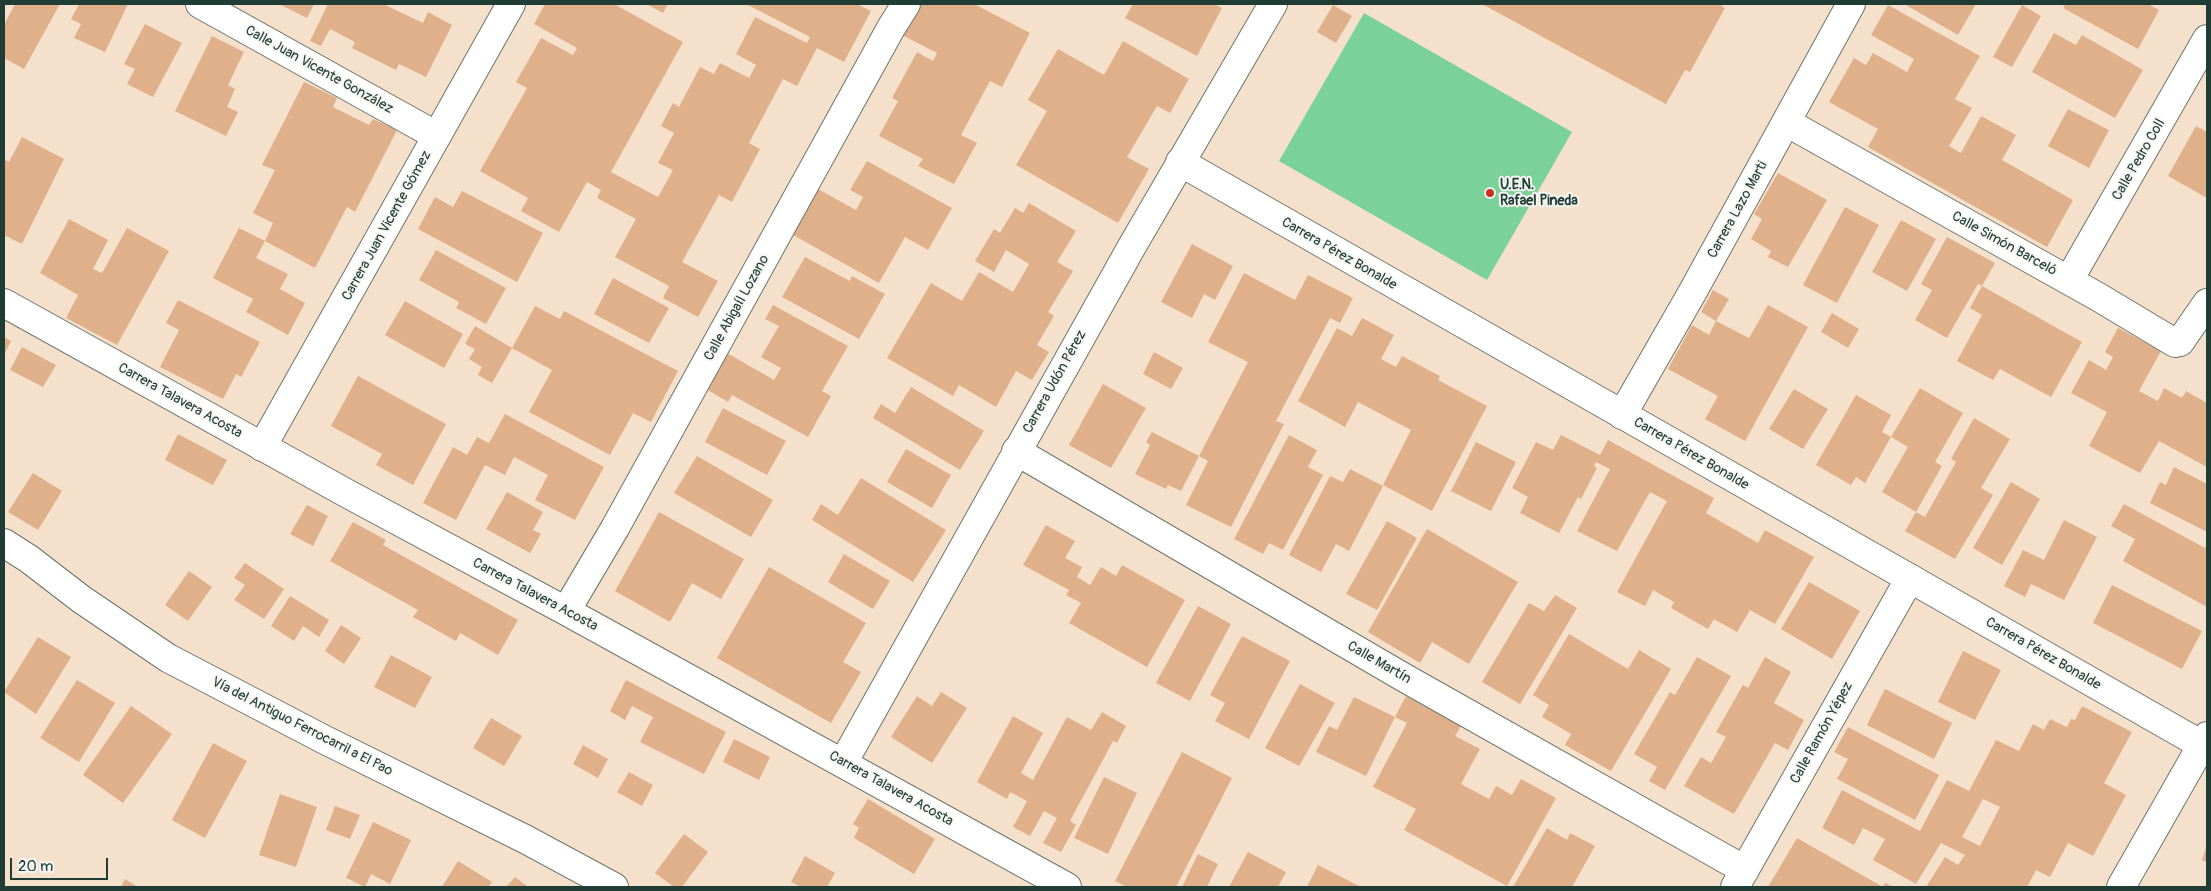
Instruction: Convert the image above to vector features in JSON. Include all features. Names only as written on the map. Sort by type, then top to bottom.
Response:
[{"type":"street","name":"Calle Juan Vicente González","points":[[200,4],[437,136]]},
{"type":"street","name":"Carrera Juan Vicente Gómez","points":[[262,447],[511,4]]},
{"type":"street","name":"Calle Abigaíl Lozano","points":[[566,611],[615,528],[906,4]]},
{"type":"street","name":"Carrera Lazo Marti","points":[[1622,415],[1692,293],[1851,4]]},
{"type":"street","name":"Carrera Udón Pérez","points":[[843,763],[1016,451],[1267,6]]},
{"type":"street","name":"Calle Pedro Coll","points":[[2069,280],[2207,38]]},
{"type":"street","name":"Calle Simón Barceló","points":[[1786,122],[2069,280],[2175,343],[2180,342],[2207,302]]},
{"type":"street","name":"Carrera Pérez Bonalde","points":[[1180,162],[1910,578],[2205,740]]},
{"type":"street","name":"Carrera Talavera Acosta","points":[[4,304],[1067,887]]},
{"type":"street","name":"Calle Martín","points":[[1016,451],[1403,677],[1740,878]]},
{"type":"street","name":"Vía del Antiguo Ferrocarril a El Pao","points":[[4,543],[29,559],[81,599],[168,658],[307,731],[524,839],[614,887]]},
{"type":"street","name":"Calle Ramón Yépez","points":[[1740,878],[1910,578]]},
{"type":"street","points":[[2121,887],[2205,740]]},
{"type":"green space","points":[[1364,13],[1572,132],[1487,280],[1279,161]]},
{"type":"building","points":[[15,4],[60,4],[24,69],[4,58],[4,25]]},
{"type":"building","points":[[79,4],[128,4],[105,52],[74,38],[81,24],[71,19]]},
{"type":"building","points":[[279,4],[314,4],[307,18]]},
{"type":"building","points":[[328,4],[383,4],[423,23],[428,12],[452,25],[426,77],[399,64],[396,70],[352,48],[355,42],[330,29],[321,46],[310,41]]},
{"type":"building","points":[[545,4],[614,4],[683,42],[611,172],[658,197],[673,170],[658,163],[674,133],[661,126],[673,103],[679,107],[700,67],[714,74],[720,63],[749,78],[756,65],[736,54],[755,17],[807,43],[810,37],[746,4],[857,4],[871,11],[844,62],[817,48],[797,86],[783,79],[749,143],[760,149],[732,202],[719,195],[682,262],[718,281],[698,317],[663,298],[669,286],[615,257],[636,219],[597,198],[601,190],[587,182],[559,232],[521,211],[528,198],[480,171],[527,88],[516,82],[541,38],[573,55],[577,48],[534,24]]},
{"type":"building","points":[[646,4],[668,4],[663,13]]},
{"type":"building","points":[[917,4],[974,4],[1030,33],[1002,87],[990,81],[961,135],[977,143],[954,184],[918,166],[923,159],[879,136],[898,101],[892,98],[917,52],[933,61],[937,53],[900,34]]},
{"type":"building","points":[[1133,4],[1214,4],[1222,8],[1197,56],[1125,18]]},
{"type":"building","points":[[1482,4],[1722,4],[1721,6],[1725,8],[1690,72],[1685,70],[1666,104]]},
{"type":"building","points":[[1904,4],[1976,4],[1958,35]]},
{"type":"building","points":[[2066,4],[2148,4],[2159,10],[2138,49],[2063,8]]},
{"type":"building","points":[[1333,5],[1352,16],[1336,43],[1317,32]]},
{"type":"building","points":[[1888,5],[1980,56],[1955,99],[1972,108],[1949,146],[1961,153],[1981,116],[2016,135],[2002,160],[2073,200],[2047,247],[1868,147],[1878,129],[1829,102],[1854,58],[1866,65],[1873,53],[1907,72],[1914,59],[1871,35]]},
{"type":"building","points":[[2022,5],[2041,16],[2012,67],[1993,57]]},
{"type":"building","points":[[145,24],[182,43],[153,97],[127,84],[135,69],[124,64]]},
{"type":"building","points":[[2054,33],[2076,45],[2082,35],[2143,70],[2115,118],[2032,72]]},
{"type":"building","points":[[212,36],[244,52],[228,85],[235,89],[227,107],[238,112],[226,136],[175,111]]},
{"type":"building","points":[[1123,41],[1189,79],[1170,113],[1157,106],[1127,157],[1149,169],[1118,223],[1016,165],[1047,111],[1028,100],[1058,49],[1104,75]]},
{"type":"building","points":[[304,82],[337,98],[333,107],[369,125],[373,119],[397,130],[355,212],[347,207],[315,268],[265,241],[273,223],[253,213],[275,170],[262,165]]},
{"type":"building","points":[[2068,109],[2109,130],[2089,168],[2048,146]]},
{"type":"building","points":[[2196,126],[2207,132],[2207,198],[2168,176]]},
{"type":"building","points":[[22,137],[64,159],[22,244],[4,235],[4,159],[9,162]]},
{"type":"building","points":[[867,161],[952,208],[928,250],[905,237],[879,283],[793,235],[818,189],[856,210],[863,197],[850,190]]},
{"type":"building","points":[[1778,173],[1827,200],[1788,267],[1768,257],[1771,251],[1751,239],[1762,219],[1754,214]]},
{"type":"building","points":[[462,191],[543,233],[517,282],[418,229],[435,197],[453,207]]},
{"type":"building","points":[[1029,203],[1076,231],[1057,262],[1073,271],[1048,312],[1054,316],[1037,345],[1049,352],[1032,380],[1016,371],[996,407],[959,385],[953,396],[887,358],[931,283],[962,301],[979,272],[1013,292],[1029,264],[1006,250],[994,272],[975,261],[994,229],[1000,233],[1015,208],[1023,213]]},
{"type":"building","points":[[1845,207],[1879,225],[1837,303],[1803,285]]},
{"type":"building","points":[[69,219],[108,240],[93,269],[102,273],[127,228],[169,251],[117,345],[66,318],[78,295],[40,273]]},
{"type":"building","points":[[1901,220],[1936,239],[1907,291],[1872,272]]},
{"type":"building","points":[[239,228],[265,241],[256,258],[288,274],[280,289],[305,303],[288,335],[246,312],[253,299],[213,278]]},
{"type":"building","points":[[1947,237],[1995,263],[1982,286],[1978,284],[1947,338],[1915,320],[1932,290],[1921,284]]},
{"type":"building","points":[[1192,244],[1233,266],[1215,300],[1204,294],[1192,318],[1161,302]]},
{"type":"building","points":[[436,250],[506,288],[486,324],[456,308],[459,302],[419,280]]},
{"type":"building","points":[[805,257],[850,281],[852,276],[885,294],[859,339],[782,297]]},
{"type":"building","points":[[1244,273],[1295,300],[1308,275],[1353,298],[1340,323],[1330,318],[1276,421],[1284,424],[1231,527],[1186,505],[1208,461],[1199,456],[1248,362],[1208,342]]},
{"type":"building","points":[[613,278],[669,308],[649,343],[594,314]]},
{"type":"building","points":[[1982,286],[2082,342],[2051,397],[2000,369],[1993,380],[1957,361],[1982,315],[1970,308]]},
{"type":"building","points":[[1713,290],[1729,299],[1716,321],[1701,312]]},
{"type":"building","points":[[178,300],[260,342],[241,377],[236,374],[223,399],[160,367],[179,330],[166,323]]},
{"type":"building","points":[[405,301],[463,334],[444,368],[385,335]]},
{"type":"building","points":[[773,305],[848,346],[822,391],[831,396],[808,437],[732,395],[728,402],[706,389],[727,353],[774,380],[781,368],[761,357],[779,326],[765,319]]},
{"type":"building","points":[[1768,305],[1808,327],[1745,441],[1705,419],[1718,396],[1668,369],[1692,325],[1709,335],[1716,321],[1749,338]]},
{"type":"building","points":[[535,306],[560,319],[564,311],[678,371],[651,422],[633,413],[610,455],[529,412],[552,370],[512,348]]},
{"type":"building","points":[[1832,313],[1859,329],[1848,348],[1821,332]]},
{"type":"building","points":[[1362,318],[1394,335],[1381,359],[1396,367],[1402,356],[1440,376],[1438,380],[1487,406],[1432,511],[1383,485],[1411,430],[1358,402],[1345,427],[1298,401],[1337,328],[1352,336]]},
{"type":"building","points":[[475,326],[512,348],[492,383],[478,375],[482,367],[469,359],[475,349],[465,344]]},
{"type":"building","points":[[2118,328],[2161,351],[2139,391],[2158,401],[2164,388],[2182,398],[2186,391],[2207,403],[2207,467],[2159,441],[2140,473],[2089,446],[2107,412],[2071,393],[2089,360],[2106,370],[2113,357],[2105,352]]},
{"type":"building","points":[[4,337],[11,341],[4,355]]},
{"type":"building","points":[[22,347],[56,365],[43,387],[10,370]]},
{"type":"building","points":[[1154,352],[1183,368],[1171,389],[1143,374]]},
{"type":"building","points":[[358,376],[446,424],[413,485],[376,465],[382,454],[331,426]]},
{"type":"building","points":[[1103,384],[1146,408],[1111,468],[1069,445]]},
{"type":"building","points":[[911,387],[984,431],[960,470],[873,418],[881,404],[895,413]]},
{"type":"building","points":[[1920,388],[1963,413],[1935,462],[1942,466],[1916,512],[1882,492],[1908,447],[1891,437]]},
{"type":"building","points":[[1794,389],[1828,409],[1803,449],[1769,429]]},
{"type":"building","points":[[1856,395],[1891,415],[1882,432],[1891,437],[1865,483],[1856,477],[1851,485],[1816,465]]},
{"type":"building","points":[[723,408],[786,441],[767,475],[705,442]]},
{"type":"building","points":[[505,414],[604,467],[575,520],[535,500],[548,475],[514,457],[505,475],[485,465],[456,520],[423,503],[453,447],[467,455],[477,437],[489,443]]},
{"type":"building","points":[[1974,418],[2010,439],[1981,488],[1993,495],[1955,559],[1905,531],[1916,512],[1925,517],[1956,462],[1951,459]]},
{"type":"building","points":[[1152,432],[1199,456],[1181,491],[1168,485],[1166,489],[1135,474],[1150,445],[1146,442]]},
{"type":"building","points":[[178,434],[227,460],[213,485],[165,460]]},
{"type":"building","points":[[1289,435],[1317,450],[1308,467],[1323,475],[1283,550],[1269,543],[1263,554],[1234,539]]},
{"type":"building","points":[[1561,435],[1600,455],[1608,440],[1714,498],[1706,513],[1758,543],[1765,530],[1814,557],[1775,624],[1750,610],[1737,632],[1714,619],[1708,629],[1671,608],[1674,602],[1653,590],[1645,606],[1617,592],[1667,501],[1650,492],[1617,551],[1577,531],[1610,469],[1596,462],[1594,466],[1597,468],[1581,499],[1578,497],[1559,533],[1520,513],[1528,497],[1512,488],[1536,442],[1553,450]]},
{"type":"building","points":[[1476,442],[1516,462],[1491,511],[1451,491]]},
{"type":"building","points":[[906,449],[951,475],[932,508],[887,482]]},
{"type":"building","points":[[697,456],[773,500],[751,537],[674,493]]},
{"type":"building","points":[[2174,467],[2207,484],[2207,532],[2150,503],[2160,482],[2166,485]]},
{"type":"building","points":[[1350,469],[1383,486],[1349,551],[1336,544],[1321,572],[1289,555],[1330,476],[1343,482]]},
{"type":"building","points":[[33,473],[62,491],[38,530],[8,512]]},
{"type":"building","points":[[861,478],[946,530],[913,582],[812,520],[821,504],[838,515]]},
{"type":"building","points":[[2011,482],[2040,499],[2002,565],[1973,548]]},
{"type":"building","points":[[507,492],[543,512],[533,530],[541,534],[530,553],[486,529]]},
{"type":"building","points":[[2124,504],[2205,548],[2207,543],[2207,607],[2123,561],[2135,539],[2111,526]]},
{"type":"building","points":[[307,505],[328,516],[313,546],[290,534]]},
{"type":"building","points":[[659,512],[744,559],[721,599],[692,583],[670,622],[615,591]]},
{"type":"building","points":[[2064,520],[2097,537],[2064,600],[2031,584],[2025,597],[2004,586],[2023,550],[2044,560]]},
{"type":"building","points":[[1387,521],[1417,538],[1377,610],[1346,594]]},
{"type":"building","points":[[353,522],[386,540],[383,545],[518,620],[498,655],[460,633],[456,641],[413,617],[418,610],[330,561]]},
{"type":"building","points":[[1046,525],[1075,541],[1065,558],[1082,567],[1077,577],[1090,585],[1101,567],[1116,576],[1122,565],[1185,600],[1147,667],[1069,623],[1081,603],[1066,595],[1069,590],[1023,565]]},
{"type":"building","points":[[1427,529],[1518,582],[1469,664],[1432,642],[1420,663],[1368,632]]},
{"type":"building","points":[[844,554],[890,581],[873,609],[828,582]]},
{"type":"building","points":[[245,563],[284,589],[264,619],[234,600],[245,585],[234,578]]},
{"type":"building","points":[[769,567],[866,623],[843,662],[861,672],[831,723],[717,658]]},
{"type":"building","points":[[189,571],[212,587],[188,621],[165,605]]},
{"type":"building","points":[[1809,582],[1860,611],[1832,659],[1781,629]]},
{"type":"building","points":[[2112,585],[2202,631],[2182,669],[2093,623]]},
{"type":"building","points":[[1555,595],[1577,608],[1520,704],[1482,682],[1529,603],[1544,611]]},
{"type":"building","points":[[290,596],[329,620],[319,637],[303,626],[294,641],[271,626]]},
{"type":"building","points":[[1198,606],[1231,624],[1190,701],[1156,683]]},
{"type":"building","points":[[341,625],[361,638],[344,664],[325,651]]},
{"type":"building","points":[[1569,634],[1628,669],[1639,650],[1671,669],[1611,771],[1565,745],[1571,734],[1542,717],[1549,705],[1533,695]]},
{"type":"building","points":[[1242,636],[1290,661],[1249,739],[1215,721],[1225,703],[1210,695]]},
{"type":"building","points":[[38,637],[71,657],[36,714],[4,692]]},
{"type":"building","points":[[1963,651],[2001,670],[1975,720],[1938,702]]},
{"type":"building","points":[[391,655],[432,677],[415,708],[374,687]]},
{"type":"building","points":[[1697,657],[1731,676],[1665,790],[1649,781],[1657,767],[1634,754],[1670,692],[1675,695]]},
{"type":"building","points":[[1765,657],[1791,672],[1774,703],[1804,720],[1788,750],[1775,743],[1734,814],[1684,786],[1701,757],[1711,763],[1726,737],[1716,732],[1743,685],[1748,688]]},
{"type":"building","points":[[77,680],[115,703],[79,762],[40,738]]},
{"type":"building","points":[[626,680],[726,732],[704,774],[640,742],[653,717],[632,706],[625,720],[610,711]]},
{"type":"building","points":[[1300,684],[1335,703],[1299,766],[1265,748]]},
{"type":"building","points":[[1885,689],[1952,723],[1934,759],[1867,725]]},
{"type":"building","points":[[941,692],[967,708],[932,763],[891,737],[917,696],[932,706]]},
{"type":"building","points":[[1406,696],[1461,726],[1455,736],[1480,749],[1461,784],[1489,799],[1496,786],[1512,795],[1521,779],[1556,798],[1507,886],[1404,830],[1416,809],[1373,787],[1407,723],[1395,717]]},
{"type":"building","points":[[1354,697],[1395,717],[1366,776],[1316,752],[1329,726],[1337,730]]},
{"type":"building","points":[[131,706],[172,734],[123,803],[83,775]]},
{"type":"building","points":[[2082,706],[2132,732],[2104,783],[2126,795],[2093,856],[2068,843],[2050,877],[2036,870],[2027,887],[1926,887],[1945,857],[1958,865],[1965,855],[1941,843],[1916,884],[1873,860],[1885,839],[1863,828],[1854,845],[1822,828],[1842,790],[1920,831],[1947,780],[1969,791],[1996,740],[2019,751],[2033,724],[2044,730],[2050,719],[2067,727],[2071,719],[2075,720]],"holes":[[[1983,799],[2000,807],[1980,846],[1962,837]]]},
{"type":"building","points":[[1102,712],[1126,726],[1117,743],[1113,741],[1070,821],[1076,825],[1061,852],[1043,843],[1057,818],[1044,811],[1030,836],[1013,827],[1027,801],[1010,792],[1007,799],[977,782],[1013,716],[1043,733],[1021,773],[1033,780],[1067,717],[1091,730]]},
{"type":"building","points":[[491,718],[522,736],[504,766],[473,748]]},
{"type":"building","points":[[1848,727],[1939,775],[1915,820],[1837,779],[1848,759],[1834,752]]},
{"type":"building","points":[[734,739],[770,757],[759,780],[723,762]]},
{"type":"building","points":[[213,743],[247,761],[205,838],[172,820]]},
{"type":"building","points":[[583,745],[608,759],[598,778],[573,764]]},
{"type":"building","points":[[1182,752],[1232,778],[1176,887],[1127,887],[1115,881]]},
{"type":"building","points":[[629,772],[653,785],[642,806],[617,792]]},
{"type":"building","points":[[1104,777],[1137,793],[1108,854],[1074,838]]},
{"type":"building","points":[[280,794],[317,807],[296,867],[259,855]]},
{"type":"building","points":[[868,799],[935,839],[914,874],[854,838],[859,828],[853,824]]},
{"type":"building","points":[[335,806],[360,815],[350,839],[326,830]]},
{"type":"building","points":[[373,822],[411,840],[390,884],[371,874],[365,887],[346,878]]},
{"type":"building","points":[[1547,828],[1567,840],[1570,833],[1595,846],[1572,887],[1513,887]]},
{"type":"building","points":[[684,834],[708,852],[682,887],[674,887],[655,873]]},
{"type":"building","points":[[1797,838],[1883,887],[1768,887]]},
{"type":"building","points":[[2207,845],[2207,862],[2202,860]]},
{"type":"building","points":[[1248,852],[1286,872],[1278,887],[1229,887]]},
{"type":"building","points":[[1198,854],[1218,864],[1207,887],[1182,887]]},
{"type":"building","points":[[805,856],[835,873],[827,887],[801,887],[791,882]]},
{"type":"building","points":[[458,861],[492,882],[488,887],[442,887]]},
{"type":"building","points":[[1318,865],[1359,886],[1307,887]]},
{"type":"building","points":[[515,877],[528,887],[506,887]]},
{"type":"building","points":[[125,879],[138,887],[121,887]]},
{"type":"building","points":[[1885,883],[1894,887],[1883,887]]},
{"type":"place","name":"U.E.N. Rafael Pineda","points":[[1490,193]]}]
